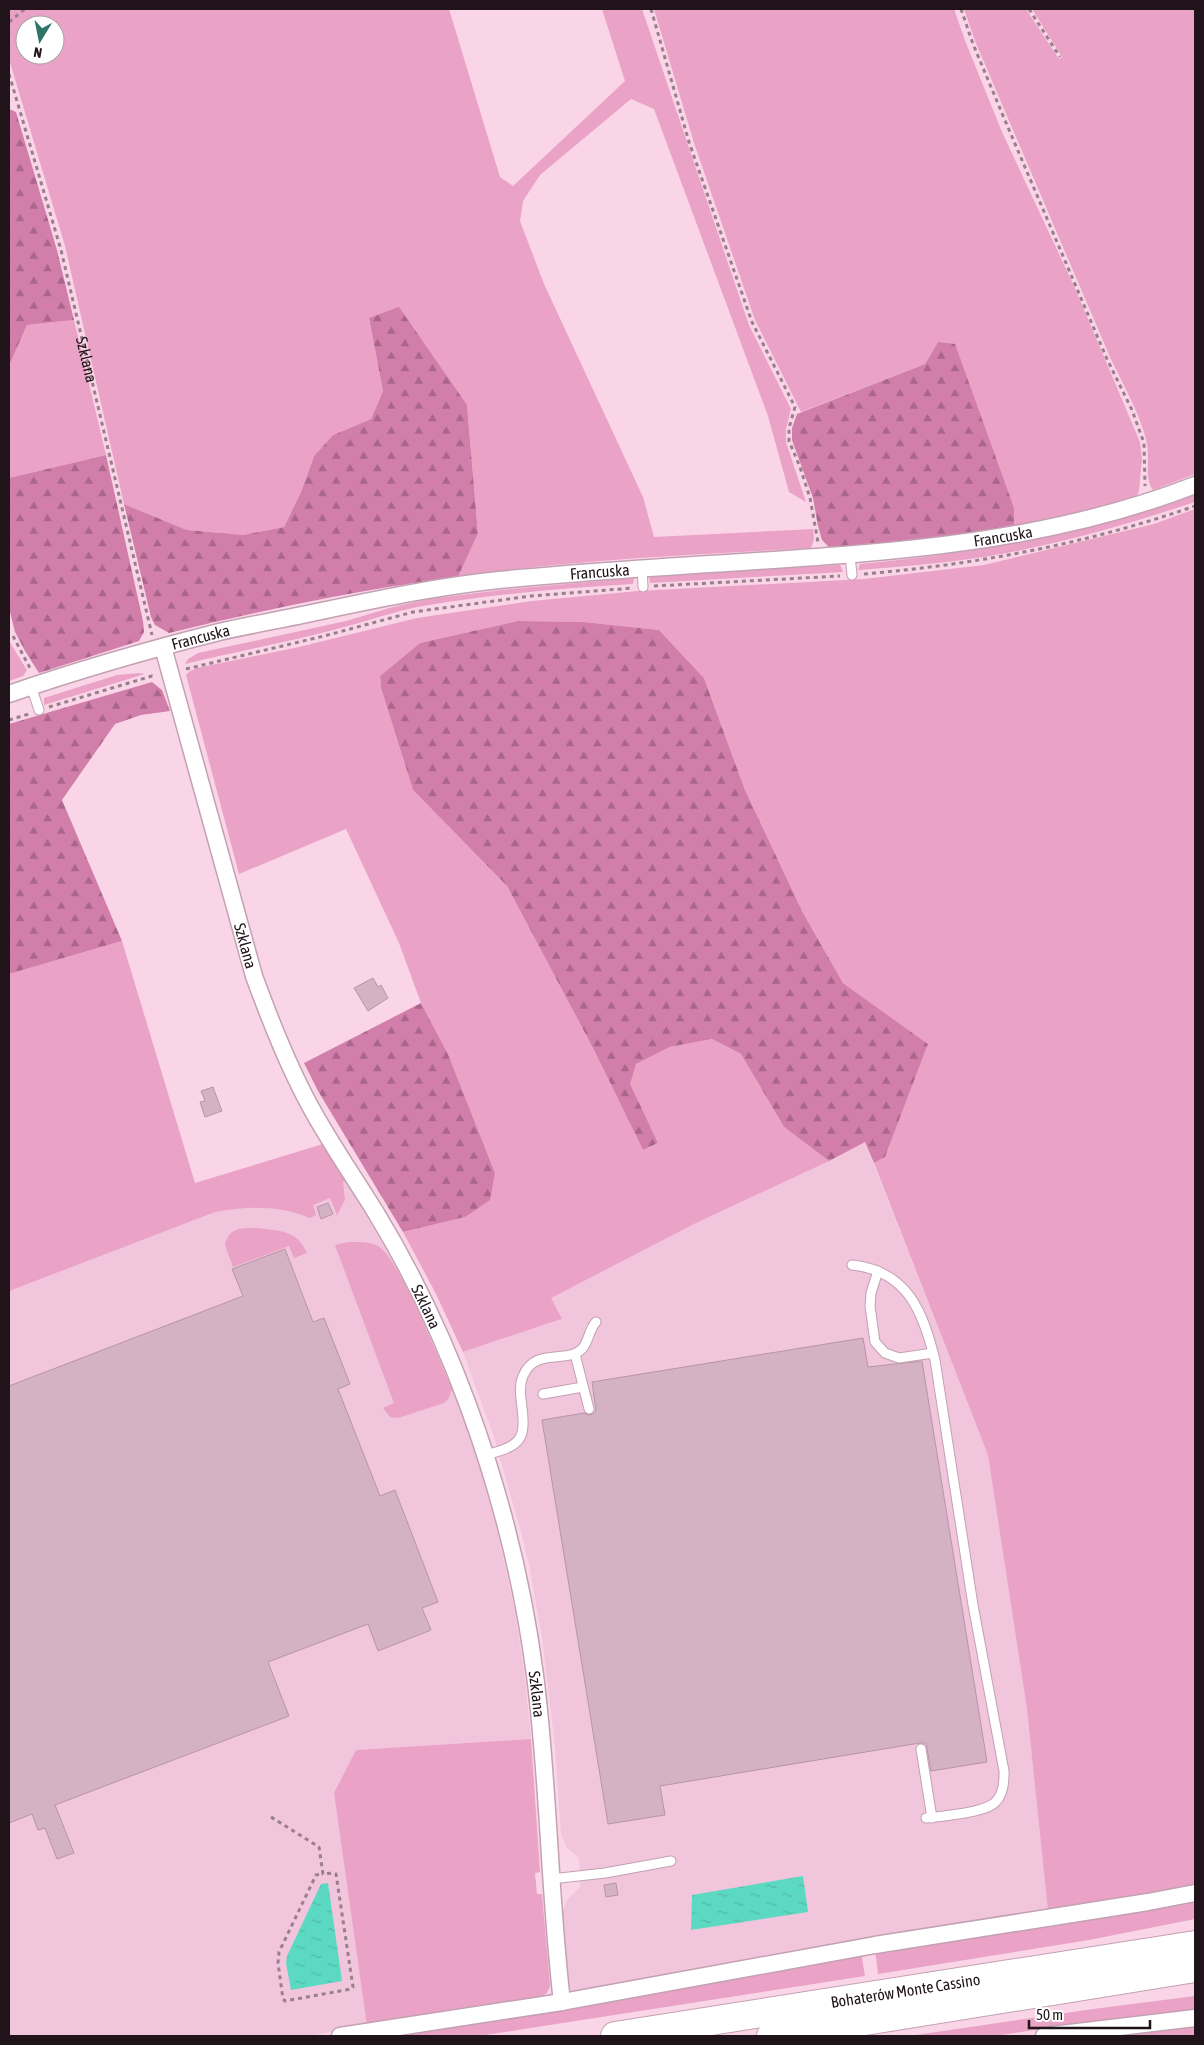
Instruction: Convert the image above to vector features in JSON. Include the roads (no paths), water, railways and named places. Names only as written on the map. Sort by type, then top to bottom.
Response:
[{"type":"highway","points":[[1128,1956],[1195,1934]]},
{"type":"highway","name":"Bohaterów Monte Cassino","points":[[614,2036],[1195,1945]]},
{"type":"highway","name":"Bohaterów Monte Cassino","points":[[771,2036],[1195,1968]]},
{"type":"highway","points":[[1052,1992],[1195,1983]]},
{"type":"street","name":"Francuska","points":[[9,694],[159,648],[220,632],[410,593],[494,580],[642,568],[850,555],[944,546],[1015,535],[1071,522],[1147,502],[1195,485]]},
{"type":"street","name":"Szklana","points":[[159,648],[172,681],[251,966],[271,1023],[311,1108],[377,1214],[425,1306],[467,1403],[485,1455],[507,1529],[526,1612],[535,1677],[547,1801],[551,1879],[562,2002]]},
{"type":"street","points":[[340,2036],[562,2002],[875,1945],[1195,1893]]},
{"type":"street","points":[[1044,2036],[1195,2018]]},
{"type":"lane","points":[[850,555],[852,575]]},
{"type":"lane","points":[[642,568],[643,587]]},
{"type":"lane","points":[[34,686],[39,710]]},
{"type":"lane","points":[[852,1265],[878,1271],[903,1287],[916,1306],[928,1332],[934,1353],[973,1605],[1004,1771],[1004,1785],[996,1804],[986,1809],[929,1818],[922,1749]]},
{"type":"lane","points":[[878,1271],[872,1287],[870,1306],[875,1342],[884,1352],[899,1358],[934,1353]]},
{"type":"lane","points":[[485,1455],[514,1445],[522,1435],[524,1421],[520,1391],[526,1370],[542,1359],[575,1354],[586,1344],[596,1322]]},
{"type":"lane","points":[[575,1354],[589,1409]]},
{"type":"lane","points":[[543,1394],[583,1387]]},
{"type":"lane","points":[[551,1879],[606,1873],[671,1861]]},
{"type":"water","points":[[803,1876],[808,1912],[691,1930],[692,1895]]},
{"type":"water","points":[[328,1883],[342,1981],[291,1990],[286,1963],[287,1956],[321,1884]]}]
